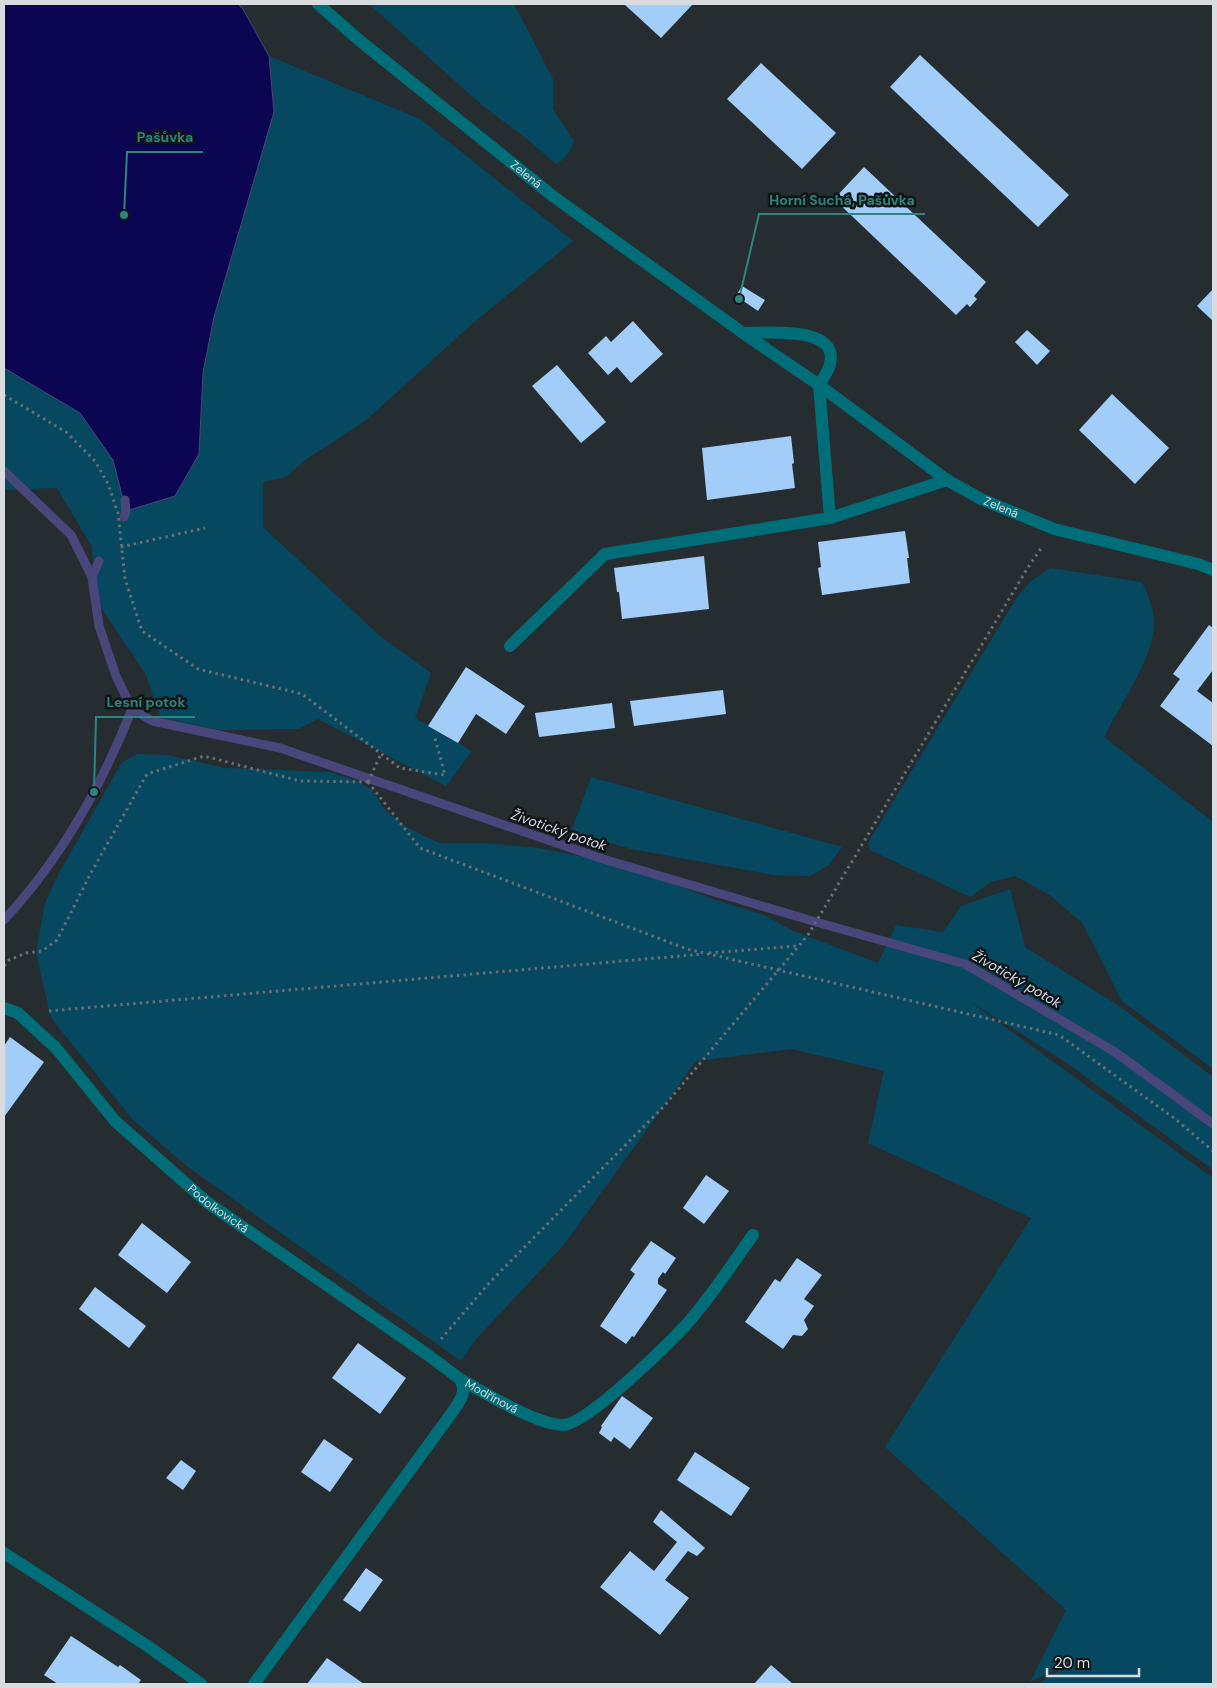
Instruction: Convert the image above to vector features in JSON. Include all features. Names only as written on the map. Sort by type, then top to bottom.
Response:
[{"type":"street","name":"Zelená","points":[[318,4],[358,40],[554,197],[742,333],[819,385],[947,480],[981,499],[1054,529],[1198,564],[1213,570]]},
{"type":"street","points":[[742,333],[803,334],[815,337],[824,343],[830,352],[831,362],[819,385],[830,518]]},
{"type":"street","points":[[510,646],[605,554],[830,518],[947,480]]},
{"type":"street","name":"Podolkovická","points":[[4,1008],[18,1014],[56,1048],[115,1121],[208,1203],[460,1379]]},
{"type":"street","name":"Modřínová","points":[[460,1379],[535,1417],[564,1425],[576,1422],[631,1379],[691,1320],[753,1235]]},
{"type":"street","name":"Modřínová","points":[[254,1684],[457,1406],[464,1390],[460,1379]]},
{"type":"street","points":[[4,1553],[146,1644],[201,1684]]},
{"type":"path","points":[[4,395],[66,432],[95,461],[108,484],[118,513],[120,547],[125,579],[142,632],[198,669],[302,694],[400,768],[445,775],[434,734]]},
{"type":"path","points":[[120,547],[205,528]]},
{"type":"path","points":[[428,1355],[491,1281],[664,1105],[808,935],[1027,569],[1054,529]]},
{"type":"path","points":[[368,782],[381,754]]},
{"type":"path","points":[[4,966],[9,960],[26,953],[42,951],[57,940],[92,871],[147,774],[204,756],[300,781],[368,782]]},
{"type":"path","points":[[368,782],[420,848],[687,949],[1059,1035],[1174,1118],[1213,1151]]},
{"type":"path","points":[[18,1014],[798,946]]},
{"type":"shaded area","points":[[4,4],[238,4],[243,9],[269,56],[274,112],[214,317],[203,373],[199,454],[175,496],[126,511],[113,460],[80,413],[4,368]]},
{"type":"shaded area","points":[[369,4],[514,4],[553,79],[553,109],[574,141],[567,155],[556,164],[527,139],[483,106]]},
{"type":"shaded area","points":[[269,56],[420,119],[573,241],[472,324],[365,421],[305,460],[286,477],[263,482],[263,527],[381,637],[431,673],[415,718],[472,751],[446,786],[318,719],[299,729],[219,730],[161,718],[145,673],[96,600],[92,547],[57,488],[7,490],[4,488],[4,368],[80,413],[113,460],[127,511],[175,496],[199,454],[203,373],[214,317],[274,112]]},
{"type":"shaded area","points":[[1050,568],[1142,582],[1151,603],[1154,626],[1148,653],[1142,668],[1104,737],[1213,822],[1213,1069],[1122,1001],[1083,924],[1050,895],[1015,876],[991,882],[970,897],[870,850],[868,843],[1017,597],[1030,582]]},
{"type":"shaded area","points":[[137,754],[167,755],[225,768],[329,772],[358,781],[373,791],[385,810],[406,827],[439,843],[483,843],[538,848],[594,859],[660,878],[712,899],[766,916],[793,931],[878,963],[896,925],[943,932],[961,906],[1010,889],[1025,947],[1119,1006],[1213,1077],[1213,1170],[1064,1061],[968,1000],[1213,1178],[1213,1684],[1039,1684],[1070,1663],[1030,1682],[1066,1610],[885,1447],[1031,1218],[868,1143],[884,1071],[792,1049],[696,1061],[563,1246],[476,1339],[461,1361],[188,1167],[133,1120],[51,1018],[36,953],[45,903],[59,873],[122,762]]},
{"type":"shaded area","points":[[591,777],[842,847],[829,865],[810,876],[773,875],[631,849],[571,832]]},
{"type":"building","points":[[624,4],[693,4],[661,38]]},
{"type":"building","points":[[920,55],[1069,195],[1038,227],[890,87]]},
{"type":"building","points":[[761,63],[836,133],[802,169],[727,99]]},
{"type":"building","points":[[864,167],[986,282],[974,296],[977,299],[970,307],[967,304],[956,315],[834,199]]},
{"type":"building","points":[[742,286],[765,300],[758,311],[736,296]]},
{"type":"building","points":[[1213,289],[1213,321],[1197,306]]},
{"type":"building","points":[[633,321],[663,354],[631,383],[617,367],[608,375],[588,353],[606,336],[611,342]]},
{"type":"building","points":[[1027,330],[1050,351],[1037,365],[1015,342]]},
{"type":"building","points":[[557,365],[606,422],[581,443],[532,386]]},
{"type":"building","points":[[1112,394],[1169,448],[1135,484],[1079,430]]},
{"type":"building","points":[[791,436],[795,488],[707,500],[702,448]]},
{"type":"building","points":[[905,531],[910,583],[822,595],[818,568],[821,567],[818,542]]},
{"type":"building","points":[[704,556],[709,609],[622,619],[614,568]]},
{"type":"building","points":[[1209,625],[1213,628],[1213,670],[1197,691],[1213,703],[1213,746],[1160,706],[1180,679],[1173,674]]},
{"type":"building","points":[[466,667],[525,706],[506,734],[476,714],[458,743],[428,726]]},
{"type":"building","points":[[723,690],[726,714],[634,726],[630,701]]},
{"type":"building","points":[[612,703],[615,728],[539,737],[535,713]]},
{"type":"building","points":[[10,1037],[44,1062],[4,1117],[4,1046]]},
{"type":"building","points":[[706,1175],[729,1191],[704,1224],[683,1208]]},
{"type":"building","points":[[142,1223],[191,1262],[167,1293],[118,1255]]},
{"type":"building","points":[[651,1241],[676,1258],[665,1274],[663,1272],[658,1279],[658,1284],[667,1290],[634,1337],[632,1336],[626,1344],[600,1326],[635,1274],[630,1270]]},
{"type":"building","points":[[797,1258],[822,1275],[804,1299],[814,1306],[804,1320],[808,1329],[802,1336],[793,1335],[783,1349],[745,1322],[775,1279],[780,1282]]},
{"type":"building","points":[[95,1287],[146,1326],[129,1348],[79,1309]]},
{"type":"building","points":[[358,1343],[406,1378],[380,1414],[332,1378]]},
{"type":"building","points":[[622,1396],[653,1418],[630,1449],[614,1437],[611,1442],[599,1433],[601,1426]]},
{"type":"building","points":[[324,1439],[353,1459],[330,1492],[301,1472]]},
{"type":"building","points":[[695,1452],[750,1488],[731,1516],[677,1480]]},
{"type":"building","points":[[181,1460],[196,1471],[183,1490],[166,1478]]},
{"type":"building","points":[[661,1510],[705,1548],[697,1556],[688,1551],[665,1580],[689,1598],[660,1635],[600,1587],[630,1551],[654,1571],[677,1542],[653,1522]]},
{"type":"building","points":[[366,1568],[383,1580],[360,1612],[343,1600]]},
{"type":"building","points":[[71,1636],[118,1667],[120,1665],[141,1680],[138,1684],[58,1684],[44,1675]]},
{"type":"building","points":[[327,1658],[364,1684],[307,1684]]},
{"type":"building","points":[[771,1665],[793,1684],[754,1684]]},
{"type":"waterway","name":"Životický potok","points":[[4,471],[71,535],[92,577],[99,626],[116,676],[132,709],[152,721],[280,748],[603,859],[965,964],[1115,1052],[1213,1124]]},
{"type":"waterway","points":[[124,517],[126,511],[125,500]]},
{"type":"waterway","points":[[92,577],[99,561]]},
{"type":"waterway","points":[[4,920],[43,872],[78,820],[107,766],[132,709]]},
{"type":"place","name":"Pašůvka","points":[[124,215]]},
{"type":"place","name":"Horní Suchá, Pašůvka","points":[[739,299]]},
{"type":"place","name":"Lesní potok","points":[[94,792]]}]
